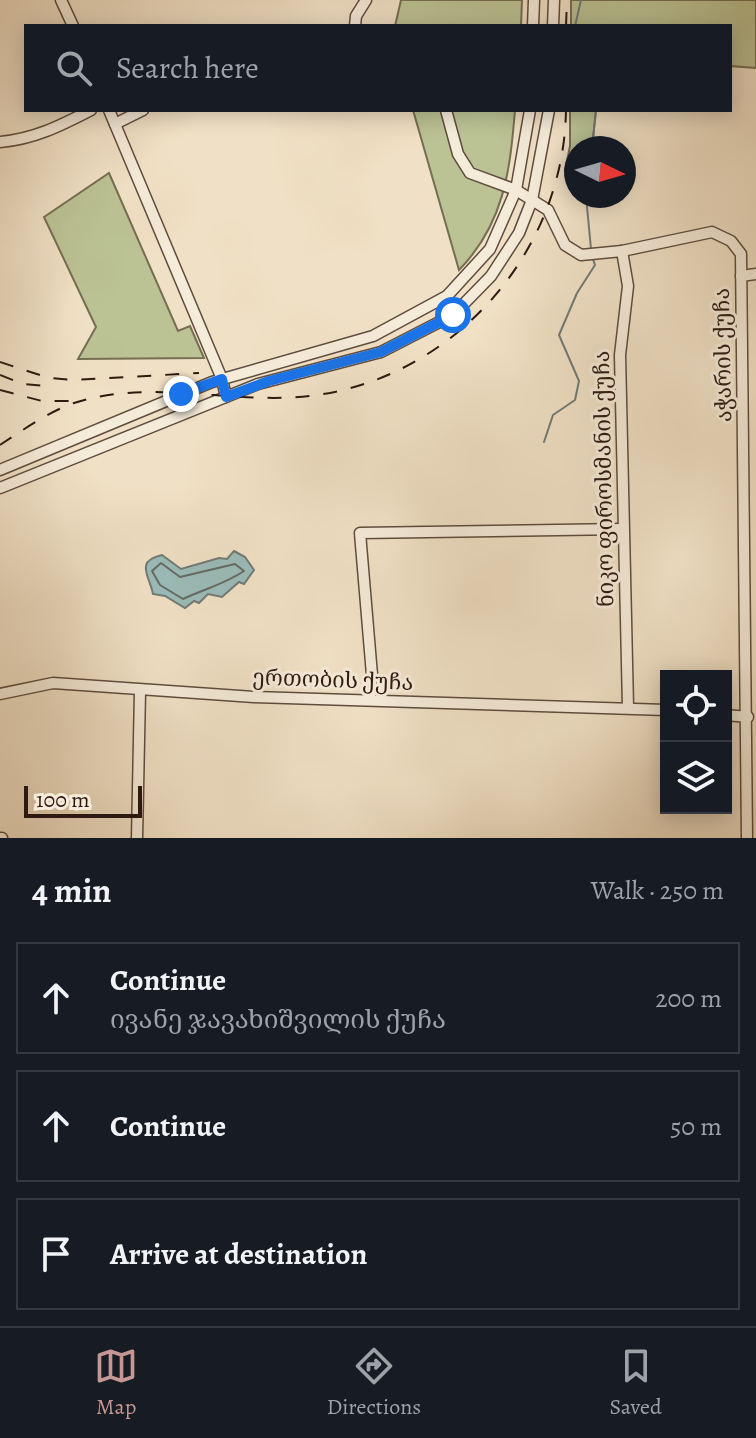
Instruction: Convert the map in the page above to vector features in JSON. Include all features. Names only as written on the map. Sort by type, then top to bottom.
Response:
[{"type":"street","points":[[61,0],[72,24]]},
{"type":"street","points":[[355,24],[356,16],[366,0]]},
{"type":"street","points":[[533,24],[534,0]]},
{"type":"street","points":[[553,24],[554,0]]},
{"type":"street","points":[[0,142],[26,139],[53,130],[87,112]]},
{"type":"street","points":[[110,112],[222,379],[226,397]]},
{"type":"street","points":[[115,124],[139,112]]},
{"type":"street","name":"აჭარის ქუჩა","points":[[447,112],[458,154],[470,173],[516,190],[548,210],[565,245],[587,255],[601,255],[712,232],[731,241],[741,254],[748,717],[751,745],[747,838]]},
{"type":"street","points":[[0,470],[222,379],[373,336],[447,296],[490,249],[516,190],[530,112]]},
{"type":"street","points":[[0,488],[269,381],[381,352],[453,315],[491,276],[519,233],[532,200],[549,112]]},
{"type":"street","name":"ნიკო ფიროსმანის ქუჩა","points":[[622,251],[628,286],[620,355],[628,707]]},
{"type":"street","points":[[741,276],[756,274]]},
{"type":"street","points":[[370,700],[372,675],[360,533],[367,530],[623,529]]},
{"type":"street","name":"ერთობის ქუჩა","points":[[0,694],[53,683],[140,691],[660,710]]},
{"type":"street","points":[[137,838],[140,691]]},
{"type":"street","points":[[732,716],[748,717]]},
{"type":"green space","points":[[401,0],[522,0],[521,24],[395,24]]},
{"type":"green space","points":[[571,0],[756,0],[756,68],[732,66],[732,24],[571,24]]},
{"type":"green space","points":[[414,112],[515,112],[502,196],[486,234],[459,270]]},
{"type":"green space","points":[[570,112],[596,112],[593,136],[570,136]]},
{"type":"green space","points":[[109,173],[178,331],[190,326],[204,358],[78,359],[96,327],[44,217]]},
{"type":"water","points":[[234,551],[245,557],[254,570],[244,584],[239,582],[222,597],[208,594],[199,603],[194,601],[185,608],[165,596],[153,594],[146,565],[153,558],[162,555],[181,569],[219,558],[227,559]]},
{"type":"waterway","points":[[575,24],[581,0]]},
{"type":"waterway","points":[[593,136],[596,112]]},
{"type":"waterway","points":[[587,208],[591,249]]},
{"type":"waterway","points":[[544,442],[553,415],[575,400],[579,381],[559,335],[577,293],[595,265],[593,259]]},
{"type":"railway","points":[[566,24],[567,0]]},
{"type":"railway","points":[[0,445],[55,411],[103,396],[162,392],[281,398],[310,396],[362,385],[410,364],[453,336],[491,300],[522,259],[545,213],[560,163],[566,112]]},
{"type":"railway","points":[[0,362],[49,378],[73,380],[199,373]]},
{"type":"railway","points":[[0,375],[23,384],[46,386]]},
{"type":"railway","points":[[0,390],[42,401],[74,401]]},
{"type":"route","points":[[181,394],[222,379],[226,397],[269,381],[381,352],[453,315]]}]
